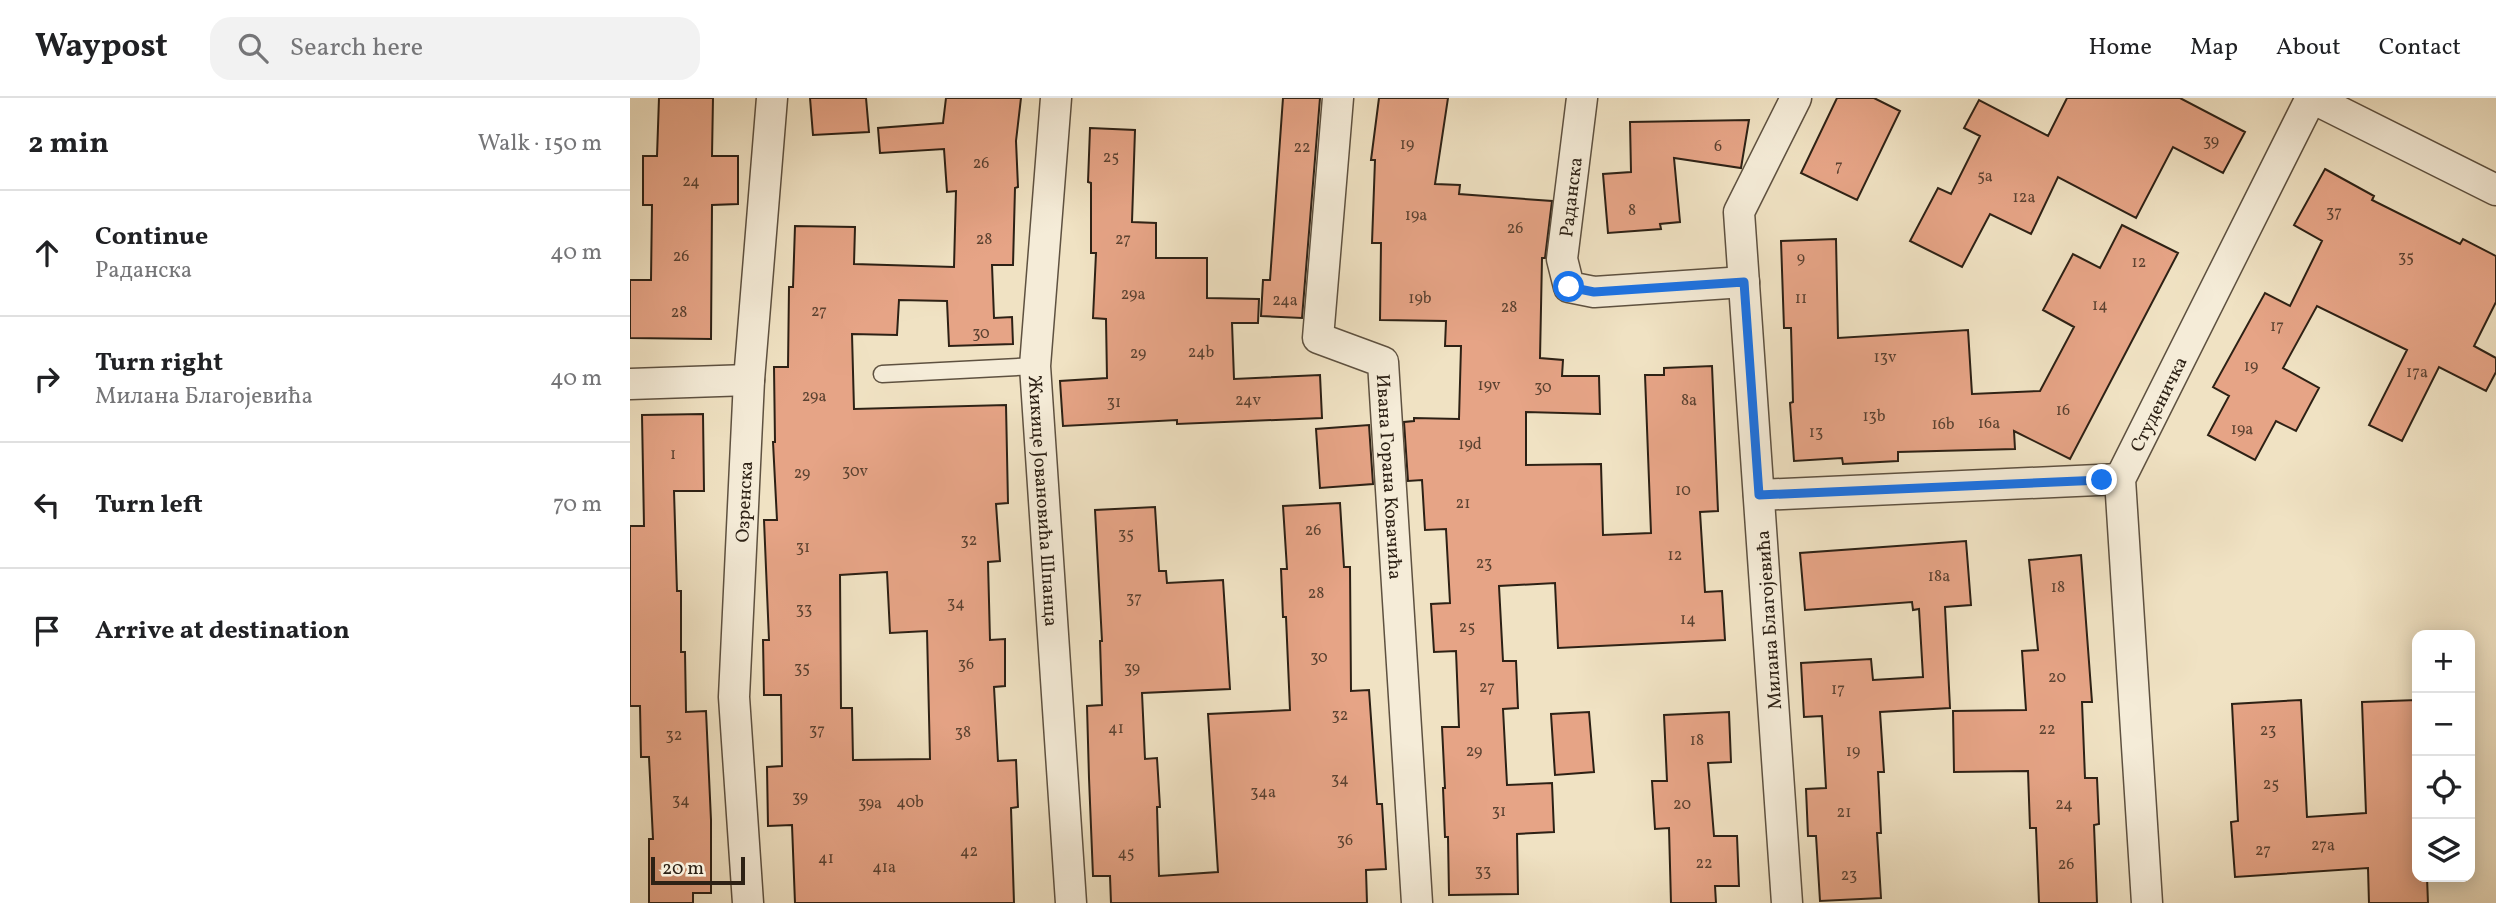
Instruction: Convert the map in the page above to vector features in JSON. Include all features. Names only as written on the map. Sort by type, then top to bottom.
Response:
[{"type":"street","name":"Озренска","points":[[748,903],[734,697],[749,380],[772,98]]},
{"type":"street","name":"Жикице Јовановића Шпанца","points":[[1056,98],[1035,366],[1071,903]]},
{"type":"street","name":"Ивана Горана Ковачића","points":[[1338,98],[1318,338],[1383,362],[1417,903]]},
{"type":"street","name":"Раданска","points":[[1583,98],[1562,260],[1569,287],[1594,292],[1744,282]]},
{"type":"street","name":"Милана Благојевића","points":[[1787,903],[1739,212],[1796,98]]},
{"type":"street","points":[[2312,98],[2496,190]]},
{"type":"street","name":"Студеничка","points":[[2120,479],[2312,98]]},
{"type":"street","points":[[630,384],[749,380]]},
{"type":"street","points":[[1759,495],[2120,479],[2147,903]]},
{"type":"lane","points":[[882,374],[1035,366]]},
{"type":"building","points":[[659,98],[713,98],[712,156],[738,156],[738,204],[712,205],[711,339],[630,338],[630,280],[651,280],[652,205],[643,205],[643,156],[657,156]]},
{"type":"building","points":[[810,98],[866,98],[869,132],[813,135]]},
{"type":"building","points":[[946,98],[1021,98],[1016,141],[1018,187],[1015,188],[1013,265],[992,265],[994,318],[1012,317],[1013,344],[949,346],[947,301],[899,300],[897,335],[852,334],[854,409],[1006,405],[1008,503],[996,504],[1000,561],[988,562],[990,640],[1005,639],[1005,686],[994,687],[998,761],[1016,760],[1018,807],[1011,808],[1014,903],[795,903],[792,825],[768,826],[767,767],[782,766],[781,695],[764,695],[763,640],[769,640],[764,520],[777,520],[773,442],[774,367],[788,367],[789,287],[793,287],[795,226],[855,227],[854,264],[954,267],[956,191],[947,192],[944,149],[880,153],[878,128],[943,123]],"holes":[[[887,572],[890,633],[927,631],[930,759],[853,760],[852,708],[841,708],[840,575]]]},
{"type":"building","points":[[1283,98],[1320,98],[1302,318],[1261,316],[1263,280],[1270,280]]},
{"type":"building","points":[[1379,98],[1448,98],[1435,184],[1460,185],[1459,194],[1552,201],[1545,258],[1542,258],[1540,358],[1563,360],[1562,376],[1599,376],[1600,414],[1526,412],[1526,465],[1601,464],[1603,535],[1651,533],[1645,375],[1664,375],[1664,368],[1712,366],[1718,511],[1700,512],[1705,592],[1722,591],[1725,640],[1558,648],[1555,583],[1499,586],[1503,661],[1516,661],[1518,708],[1503,709],[1507,785],[1552,783],[1554,832],[1517,834],[1518,894],[1449,895],[1442,727],[1459,727],[1456,651],[1434,652],[1431,604],[1450,603],[1446,529],[1425,530],[1422,480],[1408,481],[1404,422],[1414,421],[1414,418],[1459,419],[1461,346],[1445,346],[1446,321],[1380,320],[1381,243],[1372,243],[1375,160],[1371,160]]},
{"type":"building","points":[[1837,98],[1874,98],[1900,111],[1857,200],[1801,173]]},
{"type":"building","points":[[2067,98],[2180,98],[2245,132],[2223,173],[2173,147],[2136,218],[2058,177],[2031,234],[1990,214],[1962,267],[1910,241],[1938,188],[1951,194],[1980,136],[1964,128],[1979,100],[2048,136]]},
{"type":"building","points":[[1749,120],[1741,168],[1674,158],[1680,222],[1660,224],[1661,229],[1608,233],[1603,174],[1631,172],[1630,122]]},
{"type":"building","points":[[1090,128],[1135,130],[1132,222],[1156,223],[1156,258],[1207,258],[1207,298],[1259,299],[1258,323],[1232,323],[1234,379],[1320,375],[1322,418],[1177,424],[1177,420],[1063,426],[1060,381],[1107,378],[1106,319],[1093,318],[1096,253],[1091,253],[1091,183],[1088,182]]},
{"type":"building","points":[[2325,169],[2374,196],[2372,200],[2460,244],[2463,239],[2496,256],[2496,302],[2474,346],[2496,358],[2496,372],[2486,391],[2439,367],[2402,441],[2369,425],[2407,350],[2317,306],[2283,368],[2319,388],[2296,431],[2276,421],[2255,460],[2208,435],[2229,396],[2213,387],[2265,293],[2290,306],[2322,241],[2294,225]]},
{"type":"building","points":[[2122,225],[2178,253],[2070,459],[2014,431],[2015,449],[1898,452],[1898,461],[1843,464],[1842,458],[1794,461],[1790,403],[1793,402],[1791,328],[1784,328],[1781,241],[1836,239],[1838,338],[1968,330],[1972,394],[2040,391],[2074,327],[2043,310],[2073,254],[2100,268]]},
{"type":"building","points":[[703,414],[704,491],[674,491],[677,591],[681,591],[681,652],[685,652],[686,712],[706,711],[711,893],[693,893],[693,903],[649,903],[649,839],[653,839],[649,757],[641,757],[640,706],[630,706],[630,526],[644,526],[642,415]]},
{"type":"building","points":[[1369,425],[1373,484],[1320,488],[1316,429]]},
{"type":"building","points":[[1340,503],[1344,567],[1350,567],[1351,691],[1369,690],[1377,804],[1382,804],[1386,869],[1366,870],[1367,903],[1111,903],[1110,876],[1093,876],[1089,778],[1087,706],[1102,705],[1102,641],[1095,510],[1155,507],[1159,571],[1166,571],[1167,583],[1223,580],[1230,689],[1142,693],[1145,759],[1157,758],[1160,807],[1157,807],[1159,876],[1218,872],[1208,714],[1290,710],[1281,569],[1287,569],[1283,506]]},
{"type":"building","points":[[1966,541],[1971,605],[1945,607],[1950,708],[1880,712],[1884,772],[1878,772],[1881,833],[1877,833],[1881,898],[1820,901],[1816,836],[1808,836],[1806,789],[1826,788],[1822,716],[1804,717],[1801,663],[1871,659],[1873,680],[1923,677],[1919,609],[1913,610],[1912,602],[1805,610],[1800,553]]},
{"type":"building","points":[[2081,555],[2092,702],[2082,702],[2085,778],[2097,778],[2099,824],[2094,825],[2097,903],[2039,903],[2036,828],[2030,828],[2028,771],[1954,772],[1953,711],[2026,710],[2022,651],[2038,650],[2029,560]]},
{"type":"building","points":[[2301,700],[2307,817],[2366,813],[2362,702],[2412,700],[2412,882],[2427,882],[2428,903],[2369,903],[2368,868],[2235,877],[2231,822],[2238,821],[2232,704]]},
{"type":"building","points":[[1589,712],[1594,772],[1555,775],[1551,714]]},
{"type":"building","points":[[1729,712],[1731,762],[1708,763],[1714,836],[1737,836],[1739,886],[1715,886],[1716,903],[1671,903],[1669,828],[1655,829],[1652,781],[1667,781],[1664,715]]},
{"type":"route","points":[[1569,287],[1594,292],[1744,282],[1759,495],[2102,480]]}]
